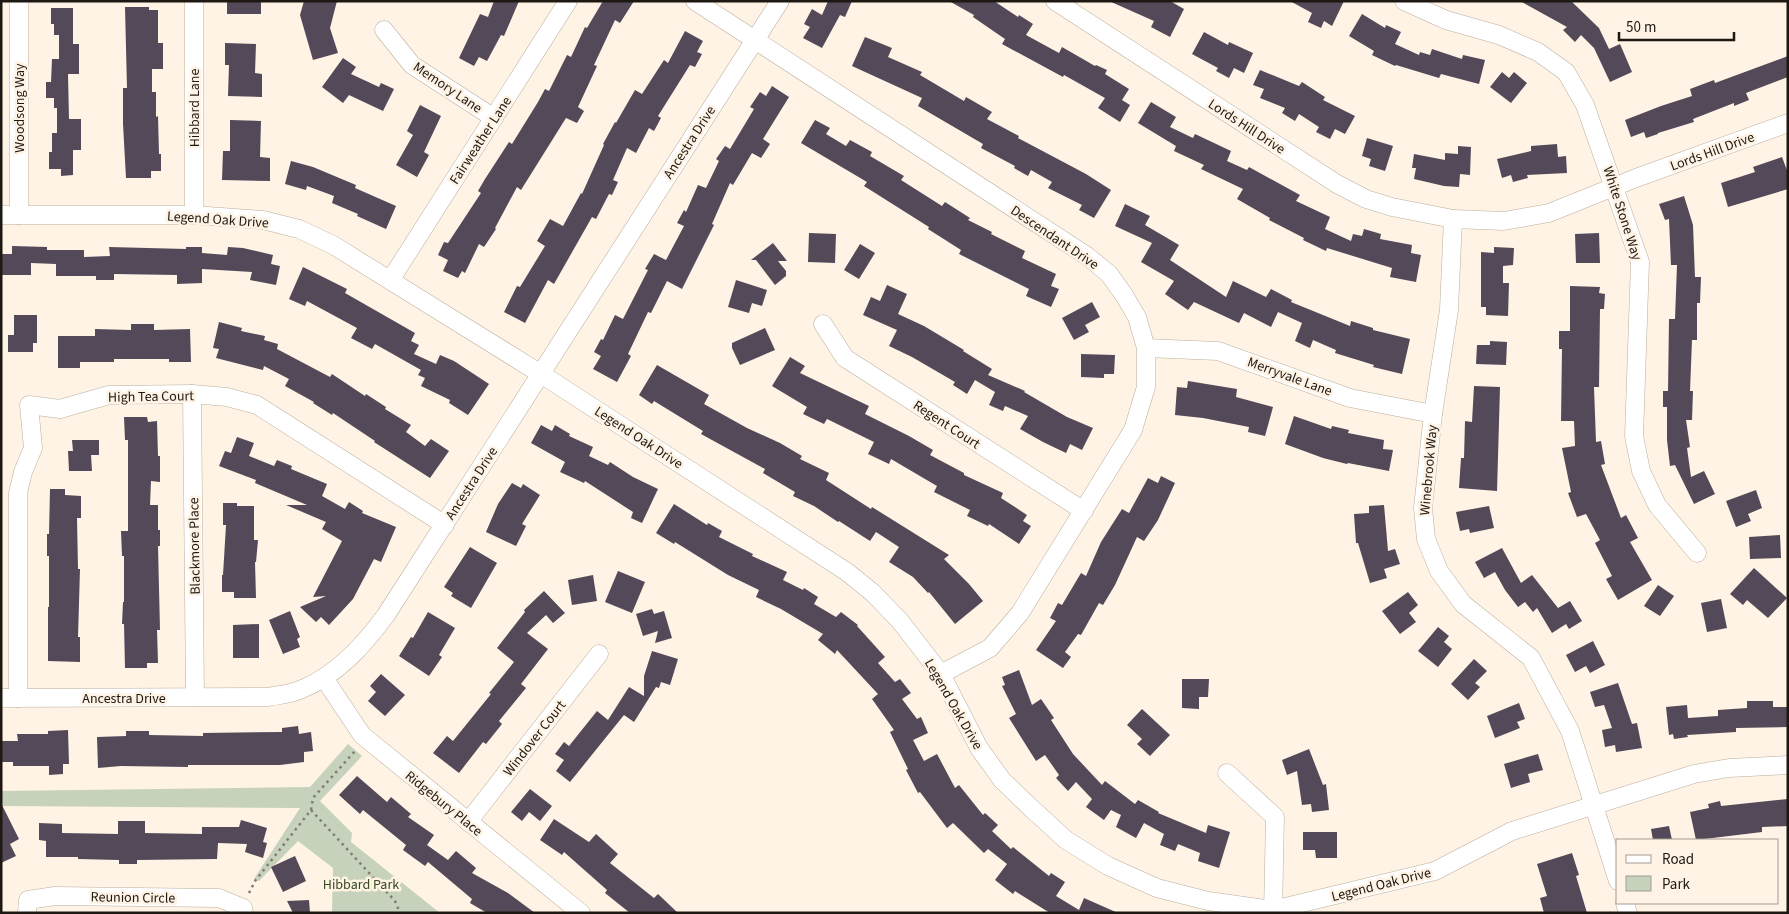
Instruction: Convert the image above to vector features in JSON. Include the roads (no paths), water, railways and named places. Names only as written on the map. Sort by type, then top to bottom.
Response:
[{"type":"street","name":"Woodsong Way","points":[[19,1],[19,215]]},
{"type":"street","name":"Hibbard Lane","points":[[194,1],[194,215]]},
{"type":"street","name":"Fairweather Lane","points":[[391,279],[568,1]]},
{"type":"street","name":"Descendant Drive","points":[[695,1],[1079,251],[1102,268],[1114,281],[1137,317],[1146,348],[1146,387],[1133,430],[1020,613],[990,648],[941,674]]},
{"type":"street","name":"Ancestra Drive","points":[[10,698],[268,697],[301,690],[324,678],[349,658],[370,637],[445,525],[780,1]]},
{"type":"street","name":"Lords Hill Drive","points":[[1055,1],[1337,184],[1366,199],[1392,207],[1453,219]]},
{"type":"street","name":"White Stone Way","points":[[1404,1],[1446,20],[1499,35],[1538,52],[1566,72],[1585,105],[1640,262],[1634,436],[1641,471],[1657,505],[1696,553]]},
{"type":"street","name":"Memory Lane","points":[[384,30],[412,65],[494,118]]},
{"type":"street","name":"Lords Hill Drive","points":[[1615,187],[1788,123]]},
{"type":"street","points":[[1453,219],[1504,221],[1549,213],[1615,187]]},
{"type":"street","name":"Legend Oak Drive","points":[[1,215],[194,215],[263,220],[299,229],[333,245],[391,279],[541,374],[847,572],[873,593],[900,621],[941,674],[979,748],[1002,780],[1066,840],[1108,866],[1157,888],[1208,901],[1273,911],[1435,871],[1512,831],[1694,774],[1729,768],[1788,765]]},
{"type":"street","name":"Winebrook Way","points":[[1453,219],[1449,310],[1433,414],[1422,508],[1426,539],[1438,571],[1463,604],[1531,658],[1570,731],[1616,874]]},
{"type":"street","name":"Regent Court","points":[[822,324],[845,358],[1084,511]]},
{"type":"street","name":"Merryvale Lane","points":[[1146,348],[1218,351],[1350,398],[1433,414]]},
{"type":"street","name":"High Tea Court","points":[[10,698],[18,493],[23,472],[33,448],[30,405],[60,409],[109,395],[192,394],[227,397],[257,405],[445,525]]},
{"type":"street","name":"Blackmore Place","points":[[192,394],[195,698]]},
{"type":"street","name":"Windover Court","points":[[468,822],[599,654]]},
{"type":"street","name":"Ridgebury Place","points":[[324,678],[362,735],[581,913]]},
{"type":"street","points":[[1228,773],[1275,817],[1273,911]]},
{"type":"street","name":"Reunion Circle","points":[[27,913],[28,900],[55,896],[219,898],[243,910]]},
{"type":"park label","name":"Hibbard Park","points":[[361,884]]}]
